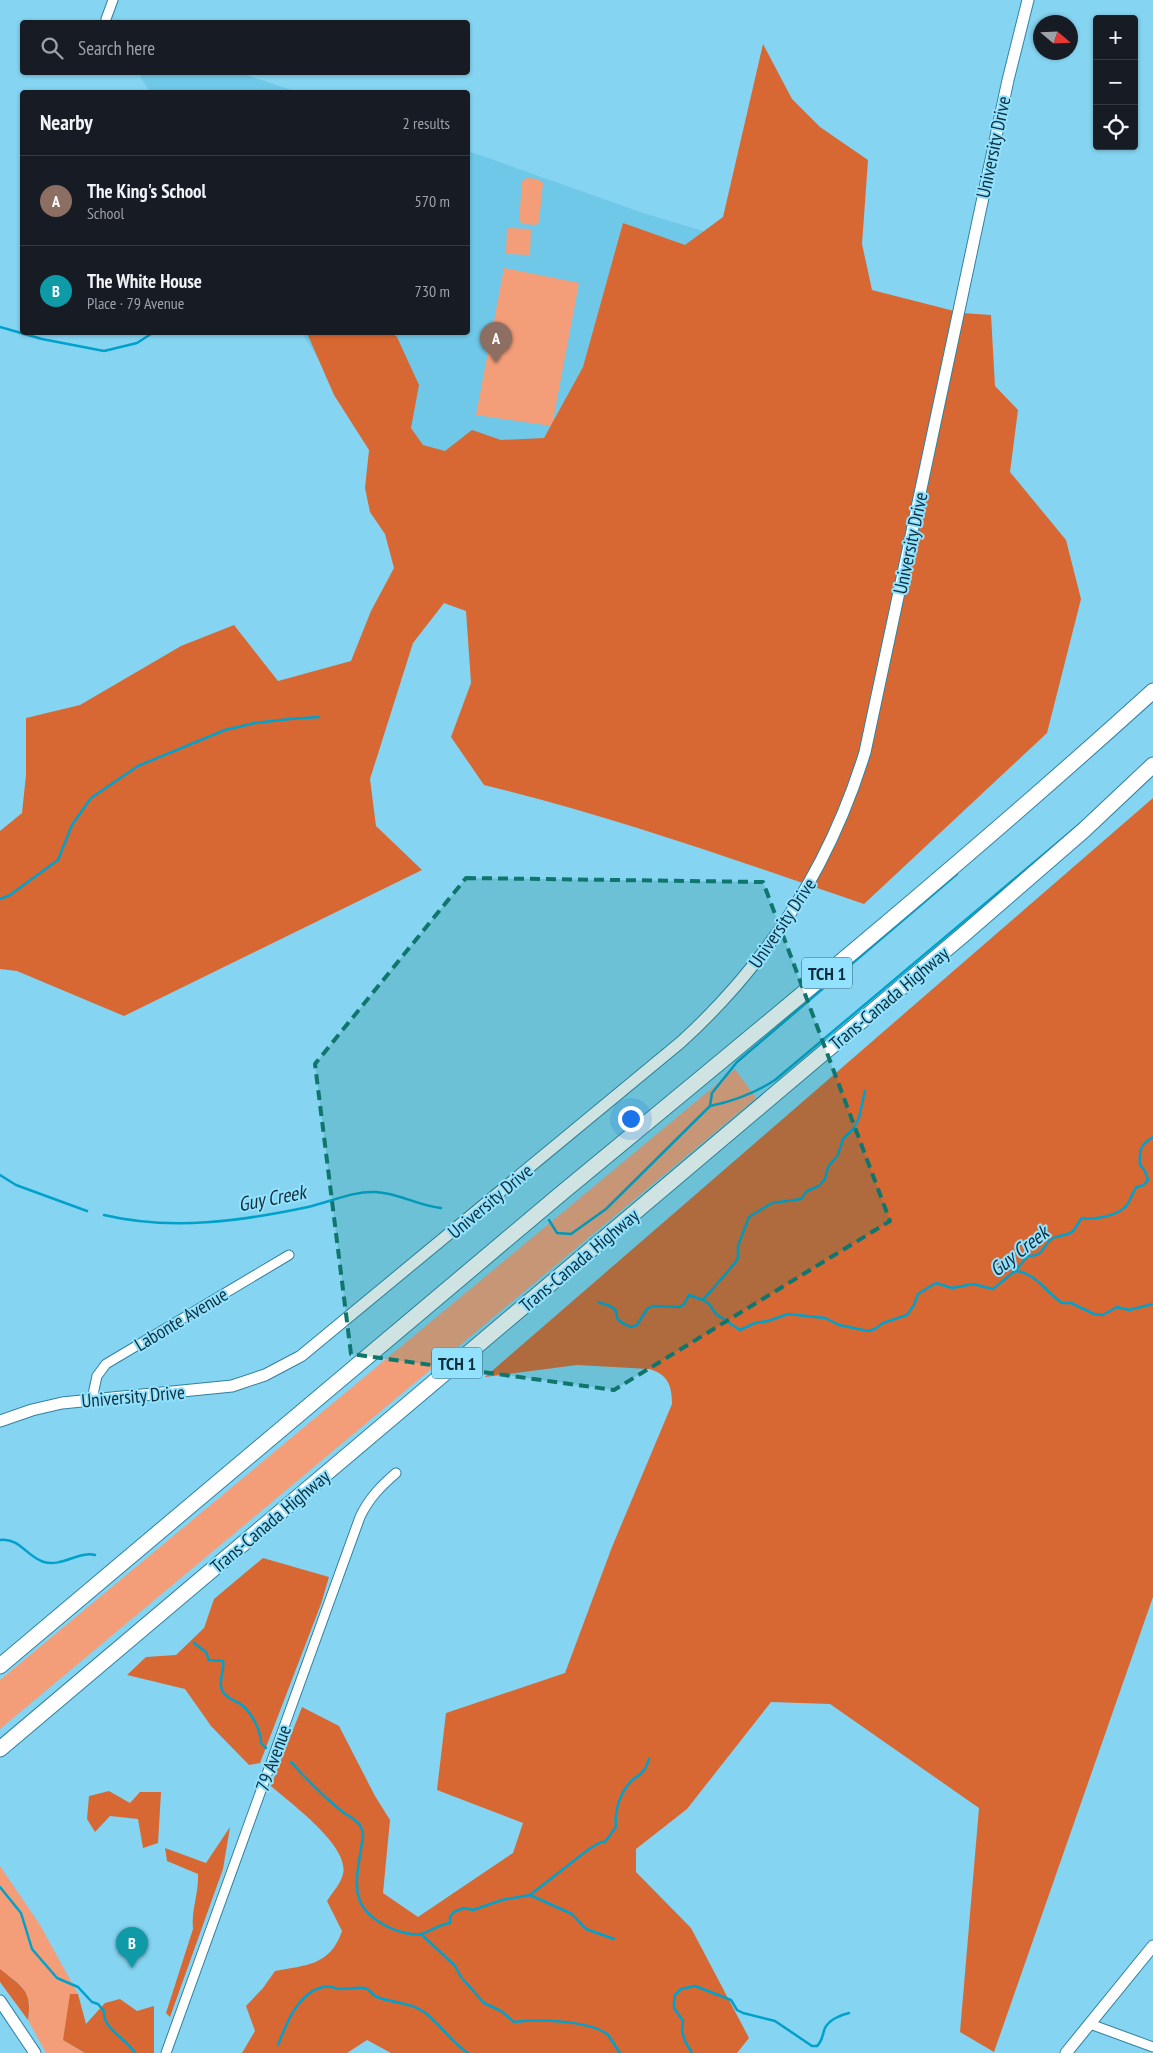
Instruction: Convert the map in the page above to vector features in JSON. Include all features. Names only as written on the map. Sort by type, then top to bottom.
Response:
[{"type":"highway","name":"TCH 1","points":[[0,1666],[553,1201],[936,883],[1044,790],[1153,691]]},
{"type":"highway","name":"Trans-Canada Highway","points":[[0,1748],[963,935],[1084,830],[1153,765]]},
{"type":"street","points":[[106,20],[113,0]]},
{"type":"street","name":"University Drive","points":[[0,1421],[48,1406],[92,1399],[232,1386],[265,1376],[300,1356],[681,1042],[741,982],[784,926],[819,868],[833,839],[849,799],[867,743],[1008,80],[1028,0]]},
{"type":"street","name":"Labonte Avenue","points":[[92,1399],[96,1376],[106,1364],[289,1255]]},
{"type":"street","name":"79 Avenue","points":[[166,2053],[360,1517],[377,1490],[396,1473]]},
{"type":"street","points":[[1066,2053],[1153,1946]]},
{"type":"street","points":[[0,2001],[35,2053]]},
{"type":"street","points":[[1090,2024],[1153,2046]]},
{"type":"highlighted area","points":[[466,878],[763,882],[890,1221],[614,1390],[351,1354],[315,1064]]},
{"type":"shaded area","points":[[763,44],[792,99],[820,127],[868,160],[862,244],[872,290],[962,313],[991,315],[995,386],[1018,410],[1010,472],[1066,540],[1081,599],[1047,733],[864,904],[628,825],[484,785],[451,737],[471,683],[466,611],[444,603],[413,643],[370,779],[376,826],[422,870],[124,1016],[17,971],[0,969],[0,831],[22,813],[26,775],[26,718],[80,705],[181,646],[234,625],[278,681],[351,661],[371,611],[394,568],[385,534],[370,512],[365,488],[369,450],[334,395],[308,335],[394,335],[397,337],[419,385],[411,428],[423,445],[445,451],[472,430],[501,440],[544,438],[583,367],[623,223],[685,245],[723,217]]},
{"type":"shaded area","points":[[139,75],[247,75],[291,90],[149,90]]},
{"type":"shaded area","points":[[470,152],[646,214],[710,233],[483,619],[303,335],[470,335]]},
{"type":"shaded area","points":[[527,178],[538,179],[543,183],[539,222],[536,225],[523,224],[519,221],[522,182]]},
{"type":"shaded area","points":[[507,228],[531,229],[530,255],[506,254]]},
{"type":"shaded area","points":[[504,268],[579,283],[552,426],[476,415]]},
{"type":"shaded area","points":[[1153,798],[1153,1597],[994,2052],[960,2032],[979,1808],[830,1704],[771,1702],[687,1809],[636,1849],[636,1872],[691,1928],[749,2038],[737,2053],[391,2053],[367,2040],[347,2053],[242,2053],[255,2031],[246,2006],[263,1988],[275,1971],[316,1962],[331,1951],[342,1931],[327,1901],[342,1877],[343,1863],[328,1838],[317,1826],[271,1786],[302,1707],[339,1726],[375,1796],[390,1820],[383,1893],[418,1917],[513,1853],[523,1823],[437,1790],[446,1713],[565,1673],[612,1547],[672,1404],[668,1382],[661,1374],[649,1369],[577,1365],[485,1377]]},
{"type":"shaded area","points":[[735,1069],[756,1098],[0,1729],[0,1680]]},
{"type":"shaded area","points":[[263,1558],[329,1577],[321,1604],[260,1763],[249,1765],[211,1726],[185,1689],[127,1675],[146,1657],[176,1655],[204,1628],[214,1599]]},
{"type":"shaded area","points":[[109,1791],[130,1803],[140,1792],[161,1792],[158,1843],[143,1848],[138,1819],[110,1816],[95,1832],[87,1819],[89,1796]]},
{"type":"shaded area","points":[[230,1827],[223,1869],[170,2017],[166,2013],[193,1929],[198,1874],[167,1861],[165,1848],[206,1863]]},
{"type":"shaded area","points":[[0,1866],[40,1925],[78,1994],[71,1994],[63,2040],[85,2053],[46,2053],[28,2020],[30,2004],[22,1986],[0,1969]]},
{"type":"shaded area","points":[[0,1969],[19,1985],[27,1995],[29,2002],[28,2020],[0,1982]]},
{"type":"shaded area","points":[[70,1994],[78,1994],[86,2024],[105,2003],[120,1999],[137,2011],[154,2006],[154,2053],[85,2053],[63,2040]]},
{"type":"waterway","points":[[0,327],[20,333]]},
{"type":"waterway","points":[[28,335],[104,351],[137,343],[149,335]]},
{"type":"waterway","points":[[0,899],[10,895],[58,860],[72,825],[91,798],[138,766],[225,730],[255,723],[319,717]]},
{"type":"waterway","points":[[549,1220],[557,1233],[571,1234],[606,1209],[710,1106],[744,1096],[775,1080],[1081,823]]},
{"type":"waterway","points":[[710,1106],[712,1093],[737,1062],[957,874]]},
{"type":"waterway","points":[[703,1300],[738,1258],[738,1246],[749,1217],[772,1203],[801,1199],[807,1191],[819,1186],[825,1179],[828,1167],[838,1155],[843,1139],[854,1128],[859,1118],[865,1091]]},
{"type":"waterway","name":"Guy Creek","points":[[598,1302],[612,1307],[618,1319],[631,1327],[637,1325],[647,1309],[653,1306],[680,1307],[689,1295],[709,1304],[716,1314],[740,1330],[755,1323],[788,1314],[825,1318],[839,1325],[868,1331],[875,1329],[883,1323],[907,1315],[914,1305],[918,1294],[936,1283],[952,1288],[973,1284],[993,1289],[1015,1271],[1028,1256],[1034,1256],[1041,1252],[1053,1238],[1069,1234],[1073,1231],[1082,1218],[1106,1216],[1123,1209],[1137,1187],[1144,1185],[1148,1180],[1145,1171],[1140,1165],[1140,1156],[1141,1149],[1145,1143],[1153,1137]]},
{"type":"waterway","name":"Guy Creek","points":[[0,1175],[16,1185],[87,1211]]},
{"type":"waterway","name":"Guy Creek","points":[[104,1215],[129,1220],[155,1222],[181,1223],[232,1220],[308,1207],[367,1192],[384,1193],[441,1208]]},
{"type":"waterway","points":[[1015,1271],[1022,1272],[1035,1279],[1062,1303],[1071,1303],[1094,1314],[1103,1315],[1117,1307],[1129,1310],[1153,1304]]},
{"type":"waterway","points":[[0,1540],[12,1541],[44,1562],[51,1563],[83,1555],[95,1555]]},
{"type":"waterway","points":[[194,1643],[206,1652],[209,1660],[223,1661],[221,1688],[224,1694],[242,1705],[249,1713],[258,1728],[261,1743],[266,1748]]},
{"type":"waterway","points":[[291,1762],[323,1795],[361,1827],[363,1838],[357,1885],[361,1904],[367,1912],[391,1929],[404,1933],[421,1934],[450,1923],[450,1917],[454,1912],[464,1908],[473,1910],[502,1900],[530,1895],[589,1849],[601,1842],[605,1842],[616,1827],[616,1811],[624,1790],[630,1782],[642,1773],[649,1759]]},
{"type":"waterway","points":[[0,1887],[21,1913],[32,1949],[57,1978],[78,1987],[92,2002],[98,2004],[104,2011],[107,2024],[135,2053]]},
{"type":"waterway","points":[[530,1895],[572,1914],[586,1929],[614,1939]]},
{"type":"waterway","points":[[421,1934],[455,1966],[461,1977],[484,2003],[501,2011],[514,2022],[548,2021],[575,2023],[598,2029],[607,2034],[620,2053]]},
{"type":"waterway","points":[[692,2053],[682,2031],[683,2021],[674,2008],[675,1995],[681,1989],[695,1986],[731,2000],[737,2010],[775,2021],[812,2046],[819,2044],[825,2028],[832,2020],[849,2013]]},
{"type":"waterway","points":[[278,2045],[294,2010],[314,1990],[325,1987],[342,1989],[362,1988],[377,1997],[407,2004],[424,2012],[456,2044],[468,2053]]},
{"type":"place","name":"The King's School","points":[[496,363]]},
{"type":"place","name":"The White House","points":[[132,1968]]}]
